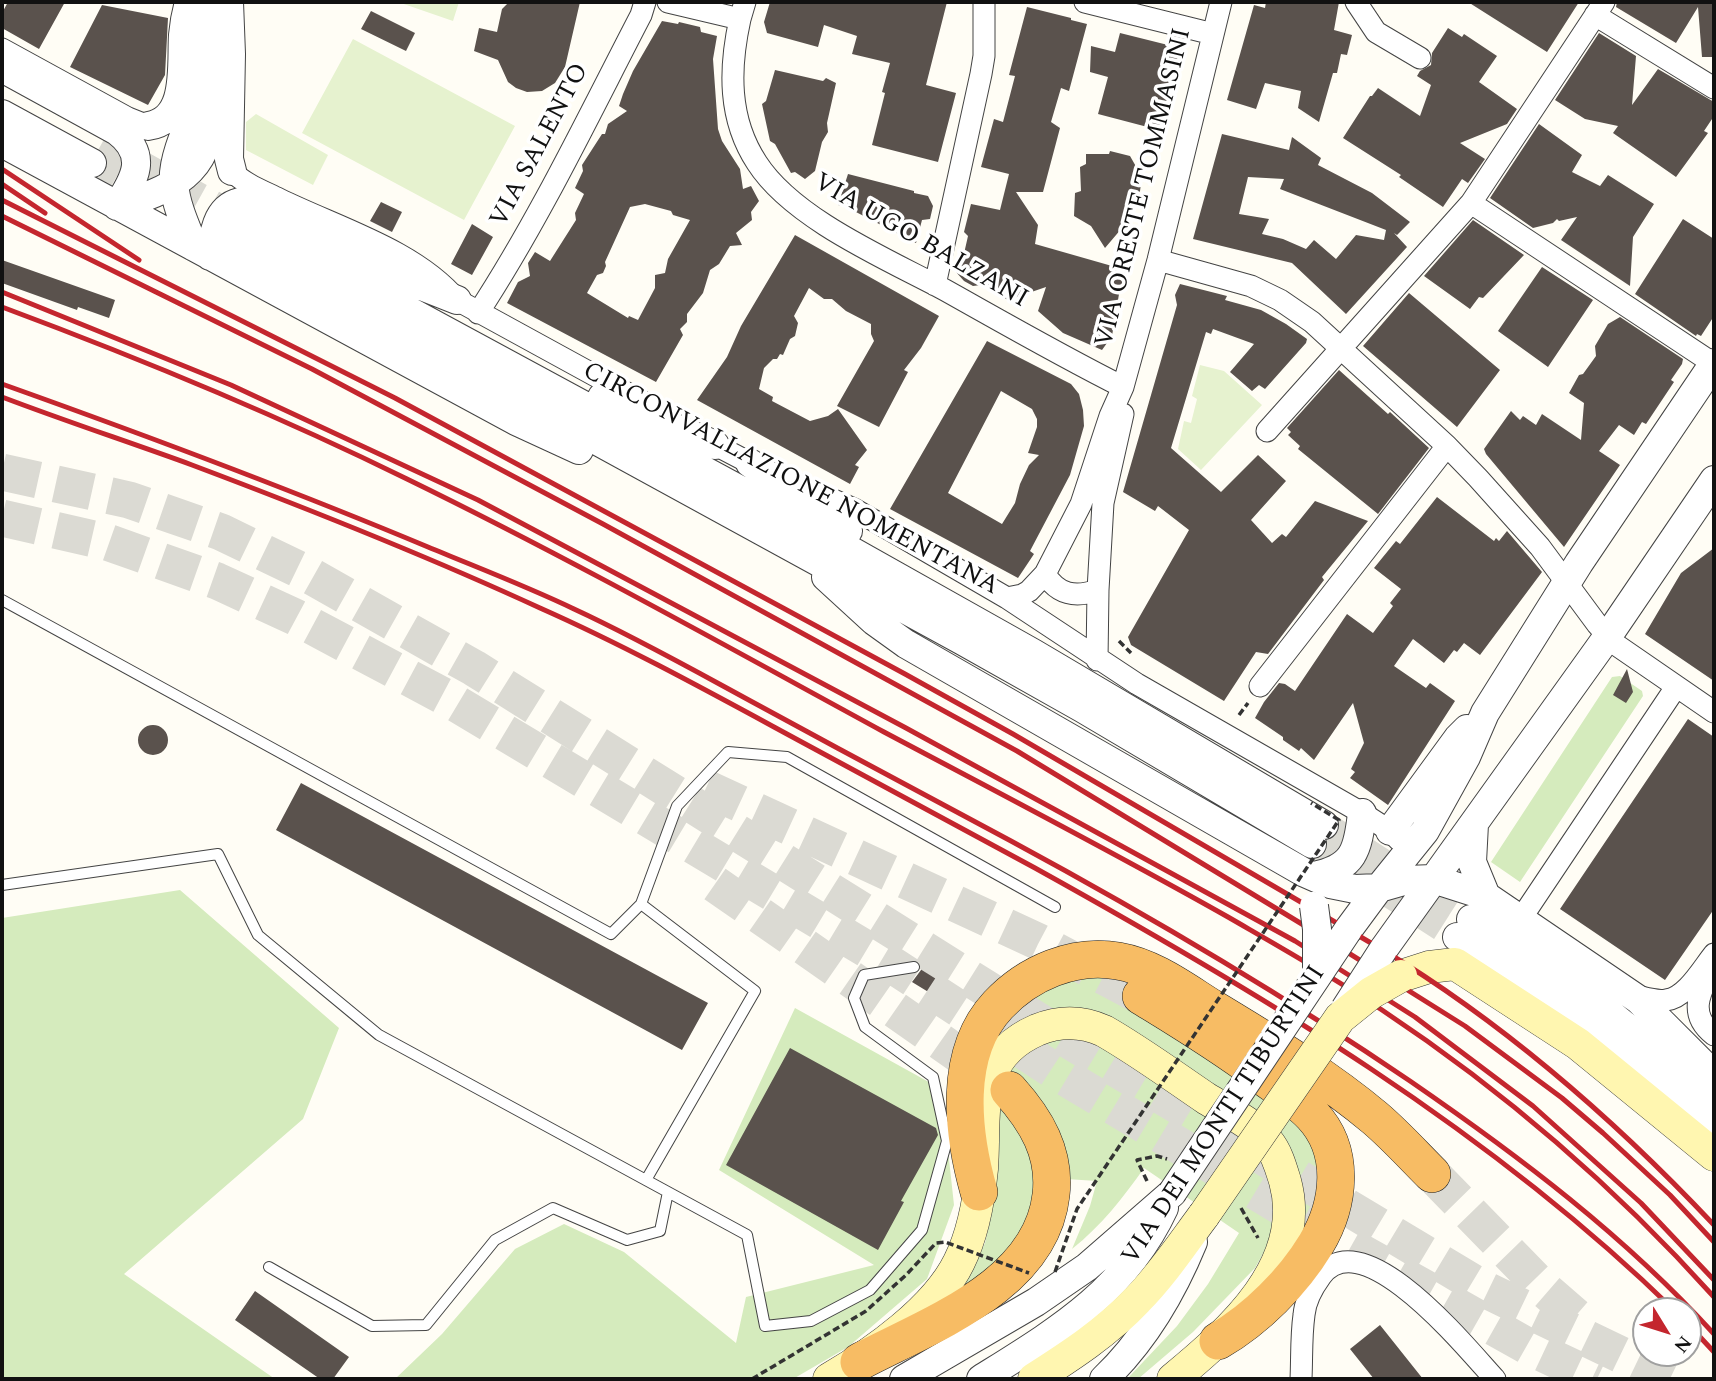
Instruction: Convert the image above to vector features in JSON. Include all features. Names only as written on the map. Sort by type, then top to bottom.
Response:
[{"type":"highway","points":[[979,1192],[969,1146],[966,1105],[969,1056],[975,1039],[992,1011],[1026,981],[1056,967],[1099,960],[1123,962],[1152,972],[1285,1053],[1376,1119],[1432,1174]]},
{"type":"highway","points":[[1141,996],[1219,1044],[1300,1104],[1319,1124],[1330,1145],[1335,1165],[1334,1202],[1327,1224],[1310,1255],[1252,1317],[1218,1341]]},
{"type":"highway","points":[[844,1371],[986,1292],[1008,1276],[1033,1248],[1044,1227],[1050,1203],[1052,1180],[1049,1158],[1039,1130],[1009,1090]]},
{"type":"main road","points":[[1340,1018],[1371,993],[1401,976],[1429,967],[1461,940],[1578,1044],[1714,1155]]},
{"type":"main road","name":"VIA DEI MONTI TIBURTINI","points":[[1034,1379],[1096,1337],[1126,1311],[1164,1269],[1340,1018]]},
{"type":"main road","points":[[844,1371],[920,1311],[952,1274],[964,1250],[979,1192],[986,1084],[999,1059],[1020,1038],[1064,1023],[1084,1024],[1111,1035],[1263,1137],[1273,1150],[1283,1174],[1289,1197],[1290,1217],[1279,1261],[1256,1296],[1218,1341],[1173,1379]]},
{"type":"street","points":[[2,49],[128,118],[148,126],[164,121],[176,106],[189,2]]},
{"type":"street","points":[[209,2],[206,80],[178,155],[174,184],[181,213],[220,242],[516,421],[595,456],[668,480],[1082,708],[1315,824]]},
{"type":"street","points":[[229,2],[232,54],[229,159],[232,171]]},
{"type":"street","name":"VIA SALENTO","points":[[468,307],[521,244],[641,15],[645,2]]},
{"type":"street","points":[[668,2],[742,11]]},
{"type":"street","points":[[935,285],[981,74],[984,56],[984,2]]},
{"type":"street","points":[[1084,2],[1213,34]]},
{"type":"street","name":"VIA ORESTE TOMMASINI","points":[[1094,499],[1122,420],[1123,387],[1158,260],[1221,2]]},
{"type":"street","points":[[1356,2],[1376,32],[1420,58]]},
{"type":"street","points":[[1267,431],[1471,203],[1599,8],[1714,88]]},
{"type":"street","name":"VIA UGO BALZANI","points":[[742,11],[733,65],[735,112],[746,144],[762,171],[784,195],[811,215],[1123,387]]},
{"type":"street","points":[[2,68],[117,131],[127,141],[134,152],[136,168],[133,181],[117,206]]},
{"type":"street","points":[[2,90],[97,153],[2,114]]},
{"type":"street","points":[[2,143],[117,206],[220,242]]},
{"type":"street","name":"CIRCONVALLAZIONE NOMENTANA","points":[[232,171],[241,179],[286,202],[408,259],[443,284],[468,307],[609,383],[715,445],[844,504],[1007,598],[1097,660],[1362,813],[1390,831],[1410,852]]},
{"type":"street","points":[[117,206],[174,184]]},
{"type":"street","points":[[220,242],[214,232],[220,216],[233,203],[244,201],[468,307]]},
{"type":"street","points":[[1390,831],[1458,738],[1485,713],[1567,582],[1714,364],[1471,203]]},
{"type":"street","name":"CIRCONVALLAZIONE NOMENTANA","points":[[220,242],[500,359],[991,630],[1315,824]]},
{"type":"street","points":[[1158,260],[1242,283],[1263,291],[1303,315],[1447,446],[1540,547],[1608,636],[1627,653],[1714,712]]},
{"type":"street","points":[[500,359],[611,401],[715,445]]},
{"type":"street","points":[[1260,685],[1447,446]]},
{"type":"street","points":[[750,463],[991,630]]},
{"type":"street","name":"VIA DEI MONTI TIBURTINI","points":[[1340,1018],[1383,950],[1608,636],[1714,480]]},
{"type":"street","points":[[1007,598],[1022,596],[1045,574],[1094,499]]},
{"type":"street","points":[[1094,499],[1098,590],[1097,660]]},
{"type":"street","points":[[795,550],[874,621],[906,644],[1309,874],[1343,888],[1379,888],[1407,880],[1433,879],[1486,896],[1639,1001],[1714,1045]]},
{"type":"street","points":[[1045,574],[1054,587],[1062,592],[1082,595],[1098,590]]},
{"type":"street","points":[[1521,920],[1676,687]]},
{"type":"street","name":"VIA DEI MONTI TIBURTINI","points":[[981,1379],[1042,1341],[1102,1294],[1119,1278],[1142,1248],[1159,1187],[1379,888],[1410,852],[1450,789],[1485,713]]},
{"type":"street","points":[[1309,874],[1339,869],[1352,857],[1358,843],[1362,813]]},
{"type":"street","points":[[1474,824],[1472,862],[1486,896]]},
{"type":"street","points":[[1410,852],[1433,879]]},
{"type":"street","points":[[1309,874],[1316,916],[1317,975]]},
{"type":"street","points":[[1461,940],[1445,950],[1443,943],[1447,924],[1462,908],[1486,896]]},
{"type":"street","points":[[1461,940],[1602,1007],[1714,1098]]},
{"type":"street","points":[[1461,940],[1593,1027],[1714,1126]]},
{"type":"street","points":[[1639,1001],[1673,999],[1685,989],[1714,954]]},
{"type":"street","points":[[1714,964],[1698,1009],[1703,1025],[1714,1035]]},
{"type":"street","points":[[1639,1001],[1714,1075]]},
{"type":"street","points":[[904,1379],[1027,1307],[1087,1267],[1159,1187]]},
{"type":"street","points":[[1104,1379],[1131,1351],[1163,1304],[1181,1271],[1204,1215]]},
{"type":"street","points":[[1301,1379],[1304,1313],[1319,1279],[1325,1271],[1342,1262],[1357,1262],[1379,1270],[1407,1291],[1434,1315],[1495,1379]]},
{"type":"lane","points":[[2,600],[611,934],[641,904],[677,806],[728,752],[787,757],[1055,906]]},
{"type":"lane","points":[[2,885],[218,854],[258,935],[379,1035],[747,1235],[765,1326],[811,1321],[870,1290],[922,1230],[947,1141],[933,1077],[865,1027],[854,998],[864,975],[914,967]]},
{"type":"lane","points":[[641,904],[755,991],[646,1180]]},
{"type":"lane","points":[[269,1267],[372,1326],[426,1325],[495,1240],[553,1208],[627,1240],[660,1231],[668,1192]]},
{"type":"path","points":[[1055,1272],[1077,1209],[1309,874],[1339,820],[1315,824]]},
{"type":"path","points":[[1157,1156],[1137,1160],[1159,1187]]},
{"type":"path","points":[[752,1379],[866,1311],[936,1243],[945,1242],[1029,1273]]},
{"type":"green space","points":[[398,2],[459,2],[453,21]]},
{"type":"green space","points":[[353,39],[515,126],[464,220],[302,133]]},
{"type":"green space","points":[[256,114],[328,155],[313,185],[246,150],[246,122]]},
{"type":"green space","points":[[1200,365],[1224,371],[1262,405],[1201,470],[1178,449],[1184,421],[1191,423],[1197,399],[1192,396]]},
{"type":"green space","points":[[1620,676],[1642,691],[1643,696],[1520,882],[1491,862],[1612,677]]},
{"type":"green space","points":[[180,890],[339,1028],[303,1119],[124,1274],[275,1379],[2,1379],[2,918]]},
{"type":"green space","points":[[1084,973],[1143,983],[1129,1009],[1180,1037],[1302,1121],[1316,1143],[1322,1200],[1301,1238],[1295,1168],[1108,1017],[986,1045],[1027,993]]},
{"type":"green space","points":[[795,1008],[936,1086],[947,1141],[954,1205],[927,1279],[848,1347],[793,1379],[395,1379],[442,1334],[515,1249],[564,1224],[624,1252],[736,1343],[746,1297],[874,1265],[719,1170]]},
{"type":"green space","points":[[1074,1034],[1107,1043],[1213,1115],[1262,1159],[1274,1194],[1272,1238],[1255,1268],[1193,1332],[1138,1379],[1127,1379],[1177,1326],[1208,1284],[1239,1233],[1144,1168],[1111,1211],[1072,1249],[1097,1181],[1066,1179],[1021,1130],[1036,1162],[1037,1196],[1026,1230],[996,1264],[961,1291],[985,1243],[996,1192],[996,1091],[1018,1055],[1042,1042]]},
{"type":"building","points":[[8,2],[65,2],[39,49],[2,28],[2,13]]},
{"type":"building","points":[[509,2],[580,2],[565,67],[555,83],[542,91],[527,92],[516,88],[508,82],[498,60],[474,51],[479,28],[497,32],[502,9]]},
{"type":"building","points":[[770,2],[947,2],[926,85],[956,93],[938,162],[872,145],[890,63],[852,54],[857,36],[824,25],[818,47],[767,33],[764,22]]},
{"type":"building","points":[[1266,2],[1339,2],[1334,30],[1352,35],[1347,55],[1341,54],[1337,73],[1333,73],[1319,122],[1298,108],[1301,91],[1265,83],[1256,109],[1227,100],[1254,5],[1265,8]]},
{"type":"building","points":[[1468,2],[1579,2],[1547,52]]},
{"type":"building","points":[[1617,2],[1714,2],[1714,57],[1702,57],[1698,7],[1676,43],[1616,7]]},
{"type":"building","points":[[102,5],[168,18],[165,75],[148,105],[70,67]]},
{"type":"building","points":[[1027,7],[1087,24],[1069,91],[1061,88],[1051,122],[1060,128],[1043,192],[1016,192],[1038,225],[1035,244],[1126,270],[1112,336],[1102,350],[1063,333],[1038,311],[1046,287],[1008,300],[981,285],[973,286],[956,272],[959,259],[963,258],[968,236],[964,232],[971,204],[1000,210],[1009,174],[981,167],[994,119],[1003,122],[1015,76],[1009,75]]},
{"type":"building","points":[[371,11],[415,33],[406,51],[361,29]]},
{"type":"building","points":[[662,21],[700,27],[701,32],[717,36],[713,59],[718,129],[722,141],[740,169],[743,189],[751,186],[759,201],[751,212],[752,220],[736,233],[742,245],[730,246],[719,264],[710,270],[703,293],[687,314],[687,322],[680,329],[683,335],[656,382],[507,303],[518,282],[530,276],[528,263],[535,252],[550,261],[576,220],[575,213],[584,194],[575,188],[583,171],[582,165],[602,134],[605,134],[608,124],[627,111],[619,106],[633,71]],"holes":[[[645,204],[671,211],[673,215],[690,220],[668,259],[665,273],[655,275],[655,288],[638,320],[629,316],[628,318],[587,293],[597,275],[603,273],[605,262],[630,207]]]},
{"type":"building","points":[[1448,28],[1462,37],[1464,34],[1497,56],[1479,82],[1517,109],[1507,124],[1460,143],[1485,159],[1468,183],[1462,179],[1443,207],[1399,177],[1401,175],[1343,138],[1378,88],[1420,116],[1431,85],[1417,76],[1431,65],[1432,53]]},
{"type":"building","points":[[1120,33],[1180,48],[1159,130],[1098,114],[1108,77],[1090,72],[1091,46],[1115,52]]},
{"type":"building","points":[[1599,33],[1636,56],[1632,105],[1658,69],[1714,102],[1714,116],[1704,131],[1708,133],[1676,177],[1613,133],[1618,126],[1585,119],[1555,100]]},
{"type":"building","points":[[775,70],[823,81],[826,78],[836,83],[827,123],[828,132],[822,142],[815,171],[805,179],[795,172],[791,173],[775,144],[770,141],[762,104],[766,101]]},
{"type":"building","points":[[1539,124],[1582,155],[1572,172],[1600,186],[1608,175],[1654,204],[1633,237],[1630,286],[1561,240],[1577,217],[1559,221],[1557,219],[1553,223],[1533,228],[1490,198]]},
{"type":"building","points":[[1222,134],[1289,150],[1292,137],[1321,158],[1318,165],[1372,193],[1410,222],[1397,235],[1394,233],[1407,247],[1346,314],[1292,263],[1193,239]],"holes":[[[1248,177],[1284,179],[1280,189],[1386,230],[1384,240],[1356,235],[1336,259],[1314,240],[1306,249],[1262,234],[1269,219],[1239,214]]]},
{"type":"building","points":[[1110,151],[1130,156],[1138,170],[1141,184],[1140,191],[1134,198],[1136,207],[1133,215],[1105,248],[1091,226],[1074,216],[1075,193],[1081,191],[1080,167],[1086,164],[1086,154],[1109,154]]},
{"type":"building","points":[[848,174],[928,196],[933,206],[930,219],[922,220],[916,243],[854,211],[854,208],[838,205]]},
{"type":"building","points":[[381,202],[402,212],[392,232],[370,221]]},
{"type":"building","points":[[1683,219],[1714,239],[1714,316],[1701,336],[1696,336],[1635,294]]},
{"type":"building","points":[[1473,220],[1524,255],[1483,298],[1479,297],[1470,309],[1424,276]]},
{"type":"building","points":[[472,224],[493,237],[472,275],[451,264]]},
{"type":"building","points":[[795,235],[939,316],[921,348],[904,370],[908,372],[879,427],[837,406],[874,341],[871,324],[846,311],[832,299],[824,299],[809,288],[794,316],[798,323],[795,336],[790,339],[783,355],[780,354],[764,368],[759,389],[773,397],[772,401],[810,421],[828,416],[838,409],[867,450],[855,465],[859,467],[850,484],[697,400],[727,357],[741,326]]},
{"type":"building","points":[[2,260],[115,300],[109,318],[78,307],[77,310],[2,283]]},
{"type":"building","points":[[1542,267],[1593,300],[1548,367],[1498,331]]},
{"type":"building","points":[[1180,284],[1227,296],[1225,300],[1261,310],[1307,339],[1265,389],[1259,385],[1252,391],[1230,372],[1254,344],[1213,329],[1211,334],[1206,332],[1171,448],[1221,492],[1258,455],[1286,481],[1251,520],[1272,543],[1282,534],[1286,537],[1315,501],[1368,521],[1322,577],[1324,580],[1268,654],[1256,652],[1224,701],[1131,645],[1128,637],[1189,530],[1158,506],[1155,511],[1123,492],[1177,305],[1175,295]]},
{"type":"building","points":[[1409,293],[1500,370],[1457,427],[1363,346]]},
{"type":"building","points":[[1620,317],[1683,359],[1682,364],[1671,380],[1674,382],[1646,424],[1642,422],[1634,435],[1619,425],[1599,451],[1620,465],[1564,547],[1484,449],[1511,411],[1520,420],[1523,416],[1536,425],[1542,414],[1581,440],[1584,403],[1569,393],[1579,375],[1583,374],[1596,356],[1595,346],[1608,324]]},
{"type":"building","points":[[987,341],[1071,384],[1079,394],[1084,426],[1070,475],[1030,551],[1034,554],[1018,578],[890,509]],"holes":[[[1001,391],[1032,409],[1037,419],[1037,427],[1028,453],[1039,455],[1029,465],[1015,503],[1002,524],[948,493]]]},
{"type":"building","points":[[1339,370],[1429,448],[1378,514],[1298,449],[1300,446],[1288,435],[1291,432],[1287,428]]},
{"type":"building","points":[[1437,497],[1494,541],[1496,538],[1499,541],[1507,531],[1542,572],[1480,655],[1464,643],[1457,652],[1454,650],[1444,663],[1413,639],[1394,666],[1426,688],[1430,683],[1455,701],[1388,805],[1350,778],[1355,772],[1351,769],[1364,743],[1353,703],[1314,760],[1301,748],[1299,751],[1255,718],[1279,683],[1295,691],[1347,614],[1373,633],[1393,606],[1390,603],[1401,589],[1374,568],[1396,541],[1400,544]]},
{"type":"building","points":[[1714,548],[1714,681],[1645,634],[1681,573]]},
{"type":"building","points":[[1627,669],[1633,692],[1626,703],[1613,695]]},
{"type":"building","points":[[1688,719],[1714,737],[1714,909],[1665,980],[1560,909]]},
{"type":"building","points":[[153,725],[164,729],[168,740],[164,751],[153,755],[142,751],[138,740],[142,729]]},
{"type":"building","points":[[301,783],[708,1003],[682,1050],[276,830]]},
{"type":"building","points":[[931,950],[950,962],[930,993],[912,982]]},
{"type":"building","points":[[790,1048],[936,1128],[938,1135],[901,1201],[904,1202],[878,1250],[726,1165]]},
{"type":"building","points":[[255,1291],[349,1357],[333,1379],[320,1379],[235,1320]]},
{"type":"building","points":[[1380,1325],[1423,1379],[1374,1379],[1350,1349]]},
{"type":"tunnel","points":[[102,143],[243,221]]},
{"type":"tunnel","points":[[92,163],[151,196]]},
{"type":"tunnel","points":[[2,472],[129,500],[221,532],[302,571],[474,668],[1067,1039],[1482,1288],[1671,1379]]},
{"type":"tunnel","points":[[2,518],[107,542],[217,581],[295,617],[447,698],[883,959],[1056,1072],[1295,1215],[1529,1347],[1597,1379]]},
{"type":"tunnel","points":[[706,788],[1039,942],[1141,996]]},
{"type":"tunnel","points":[[1324,825],[1471,919]]},
{"type":"tunnel","points":[[1312,844],[1457,937]]},
{"type":"tunnel","points":[[715,884],[994,1079]]},
{"type":"tunnel","points":[[1432,1174],[1544,1289],[1582,1322]]},
{"type":"railway","points":[[2,169],[139,260]]},
{"type":"railway","points":[[2,184],[45,213]]},
{"type":"railway","points":[[2,200],[395,398],[905,674],[1383,950],[1472,1010],[1558,1076],[1677,1186],[1714,1225]]},
{"type":"railway","points":[[2,216],[312,369],[603,524],[1017,751],[1465,1026],[1562,1098],[1603,1133],[1670,1195],[1714,1242]]},
{"type":"railway","points":[[2,292],[231,385],[478,500],[906,728],[1295,941],[1415,1017],[1533,1106],[1641,1203],[1714,1280]]},
{"type":"railway","points":[[2,307],[257,409],[468,509],[1100,846],[1267,939],[1382,1010],[1515,1108],[1598,1180],[1714,1297]]},
{"type":"railway","points":[[2,384],[269,483],[556,601],[667,656],[1062,869],[1264,986],[1451,1109],[1570,1199],[1644,1264],[1714,1334]]},
{"type":"railway","points":[[2,397],[324,516],[573,623],[702,688],[1035,868],[1205,965],[1370,1068],[1451,1124],[1528,1183],[1603,1245],[1660,1297]]},
{"type":"railway","points":[[1702,1339],[1714,1352]]}]
